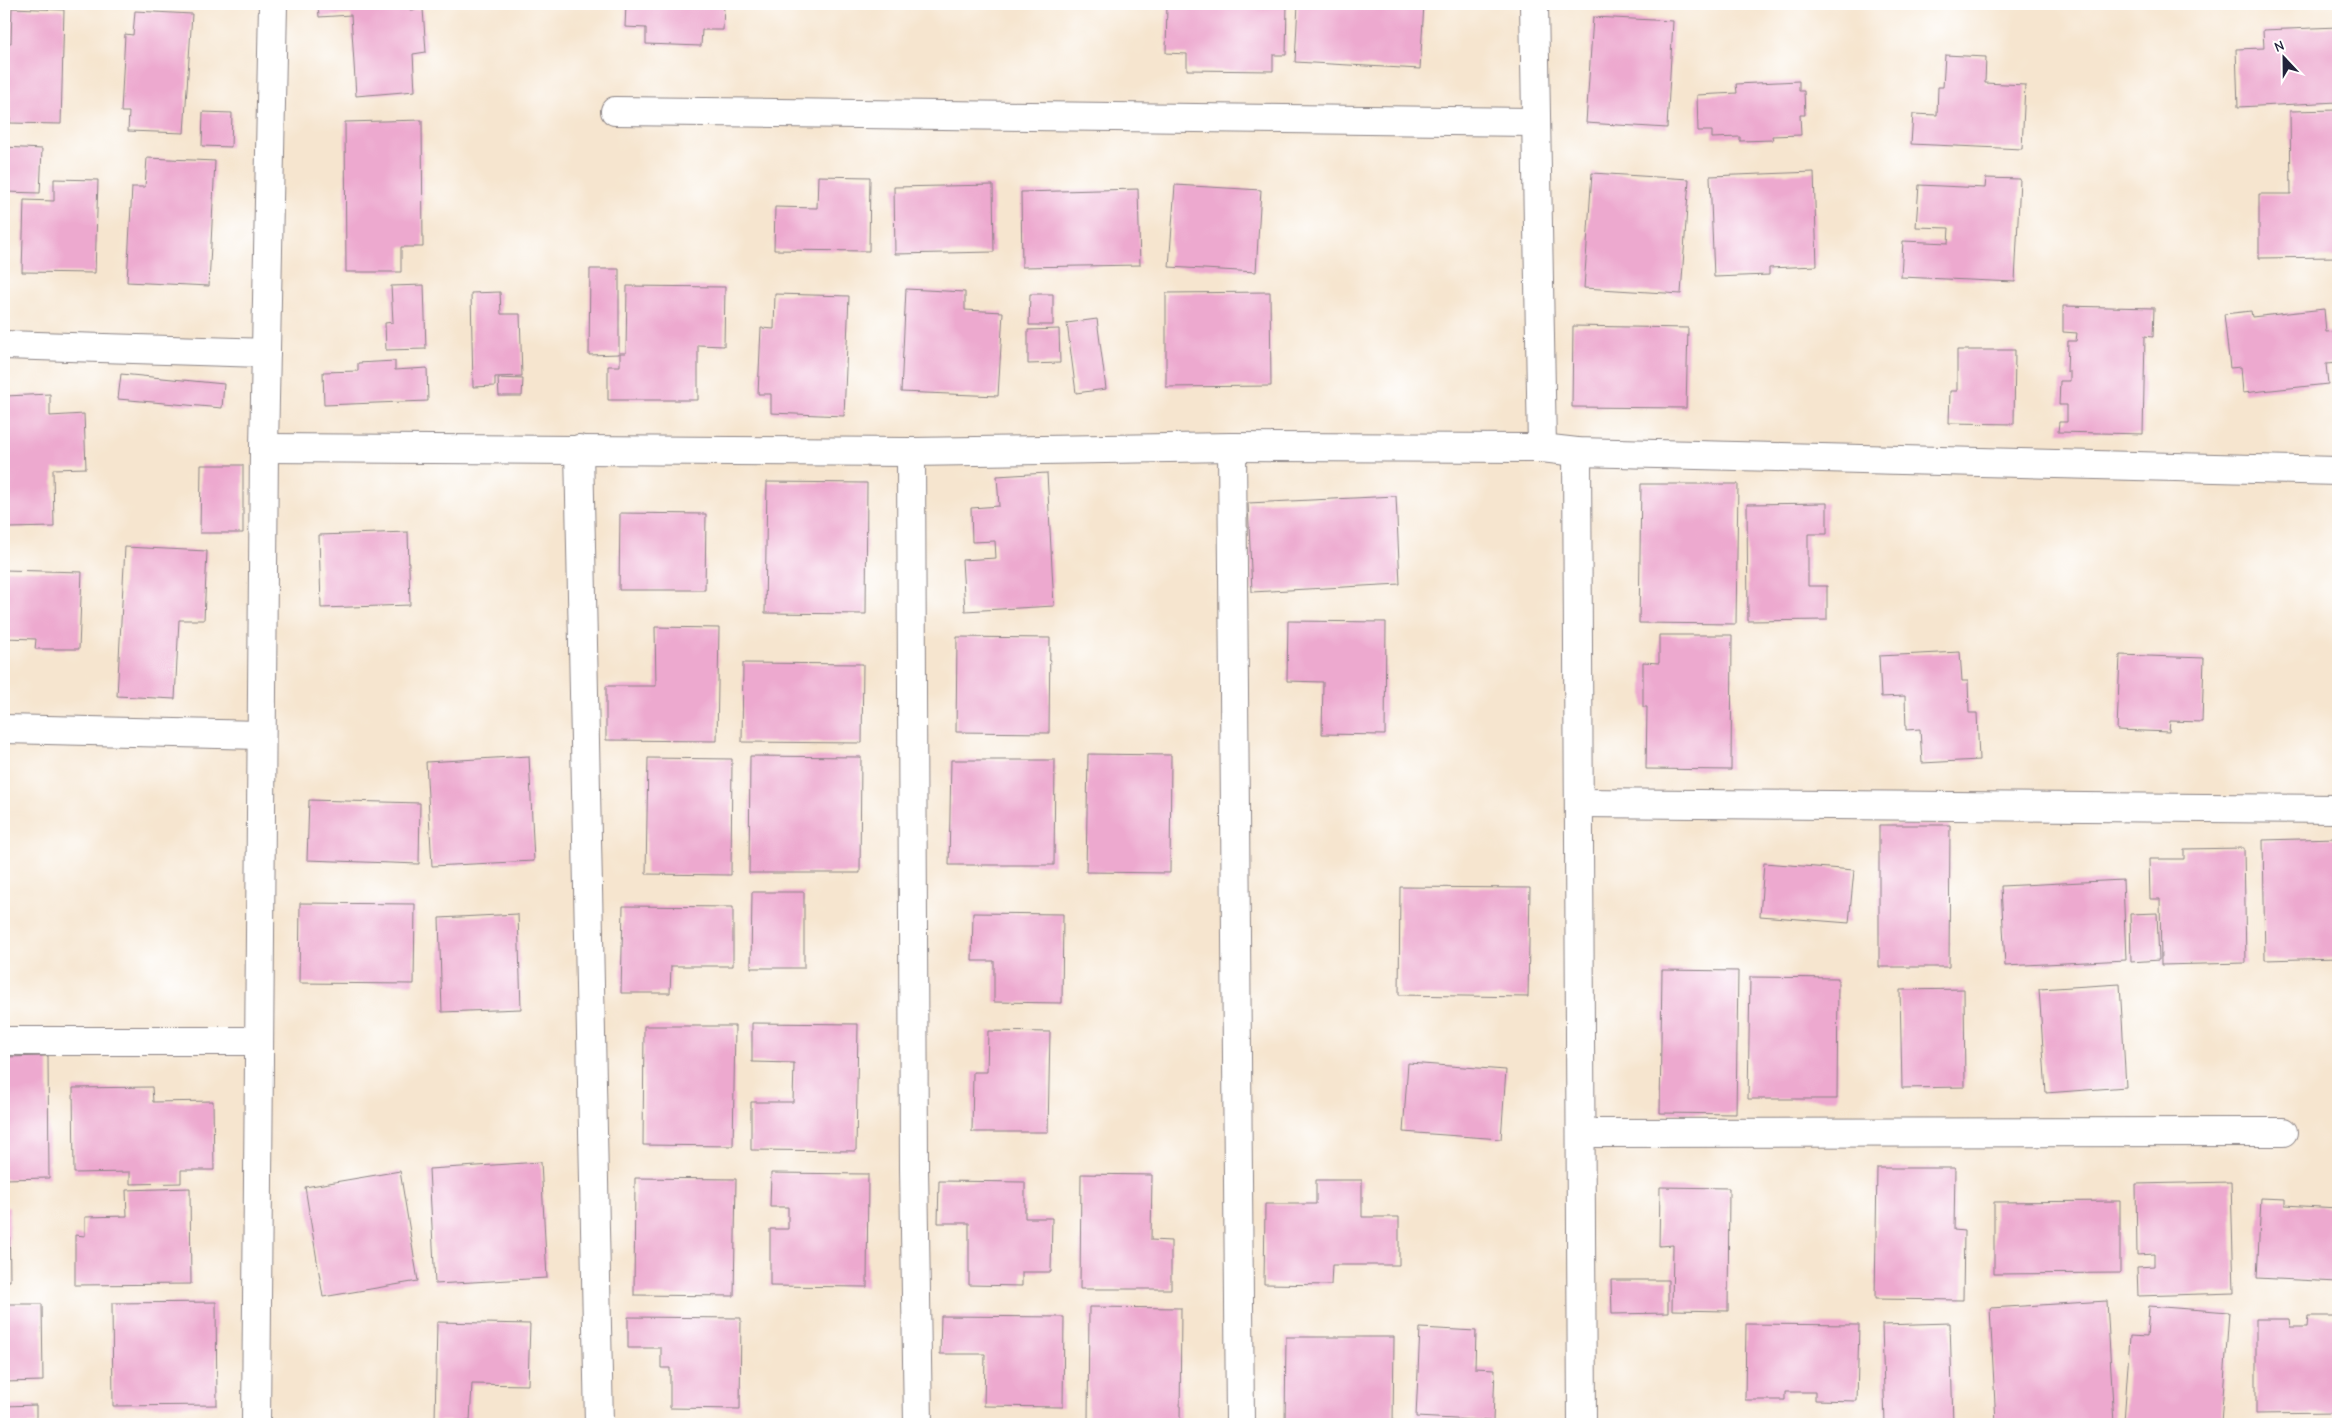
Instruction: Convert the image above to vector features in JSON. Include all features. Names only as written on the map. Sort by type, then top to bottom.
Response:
[{"type":"street","points":[[256,1424],[264,448],[273,4]]},
{"type":"street","points":[[1534,4],[1542,448]]},
{"type":"street","points":[[615,111],[1536,122]]},
{"type":"street","points":[[4,345],[266,353]]},
{"type":"street","points":[[264,448],[911,452],[1232,447],[1542,448],[1577,452],[2338,471]]},
{"type":"street","points":[[1232,447],[1240,1424]]},
{"type":"street","points":[[579,450],[599,1424]]},
{"type":"street","points":[[911,452],[914,1167],[918,1424]]},
{"type":"street","points":[[1577,452],[1582,1424]]},
{"type":"street","points":[[4,728],[261,736]]},
{"type":"street","points":[[1579,803],[2338,808]]},
{"type":"street","points":[[4,1041],[258,1041]]},
{"type":"street","points":[[1581,1133],[2283,1132]]},
{"type":"building","points":[[318,4],[409,4],[410,10],[423,9],[426,52],[413,54],[415,91],[356,96],[351,15],[319,17]]},
{"type":"building","points":[[626,4],[724,4],[723,30],[702,30],[701,46],[646,44],[646,28],[625,27]]},
{"type":"building","points":[[1167,4],[1287,4],[1286,55],[1273,55],[1273,71],[1187,70],[1187,54],[1166,53]]},
{"type":"building","points":[[1298,4],[1424,4],[1420,69],[1295,62]]},
{"type":"building","points":[[12,8],[64,10],[61,124],[10,123],[10,93],[4,93],[4,43],[11,43]]},
{"type":"building","points":[[135,11],[192,14],[184,133],[128,131],[129,112],[121,112],[125,34],[133,35]]},
{"type":"building","points":[[1593,17],[1673,21],[1667,128],[1586,123]]},
{"type":"building","points":[[2338,27],[2338,102],[2238,107],[2236,49],[2264,48],[2263,30]]},
{"type":"building","points":[[1945,55],[1986,57],[1985,83],[2025,85],[2022,149],[1911,144],[1913,114],[1937,115],[1938,87],[1943,87]]},
{"type":"building","points":[[1799,81],[1799,91],[1804,91],[1805,115],[1800,115],[1801,135],[1772,136],[1773,140],[1740,141],[1740,137],[1712,138],[1712,131],[1698,131],[1697,95],[1737,93],[1736,84]]},
{"type":"building","points":[[2338,110],[2338,257],[2259,258],[2259,194],[2291,194],[2290,111]]},
{"type":"building","points":[[203,112],[232,113],[231,147],[202,146]]},
{"type":"building","points":[[422,120],[423,247],[401,247],[401,272],[346,272],[345,122]]},
{"type":"building","points":[[4,147],[42,149],[40,193],[4,192]]},
{"type":"building","points":[[147,158],[215,161],[209,286],[127,282],[132,187],[145,187]]},
{"type":"building","points":[[1814,172],[1817,266],[1769,268],[1769,275],[1714,277],[1710,176]]},
{"type":"building","points":[[1592,173],[1689,179],[1681,294],[1584,288]]},
{"type":"building","points":[[818,176],[870,177],[869,251],[774,250],[775,207],[817,208]]},
{"type":"building","points":[[1986,178],[2020,179],[2015,282],[1901,277],[1903,241],[1948,243],[1949,228],[1916,227],[1919,185],[1985,188]]},
{"type":"building","points":[[54,179],[98,180],[95,273],[22,272],[24,200],[54,201]]},
{"type":"building","points":[[993,185],[994,252],[895,254],[894,187]]},
{"type":"building","points":[[1175,185],[1261,190],[1256,272],[1169,267]]},
{"type":"building","points":[[1138,189],[1140,265],[1022,267],[1021,192]]},
{"type":"building","points":[[590,269],[619,269],[619,354],[589,355]]},
{"type":"building","points":[[424,285],[426,349],[386,350],[385,323],[393,322],[391,286]]},
{"type":"building","points":[[627,286],[725,287],[724,346],[698,345],[698,400],[608,400],[608,366],[620,366],[620,353],[626,353]]},
{"type":"building","points":[[906,289],[965,292],[965,310],[1003,312],[998,396],[901,392]]},
{"type":"building","points":[[500,292],[501,314],[520,314],[522,376],[495,377],[495,386],[473,387],[471,293]]},
{"type":"building","points":[[1270,292],[1271,386],[1166,387],[1166,293]]},
{"type":"building","points":[[775,294],[849,296],[844,416],[771,413],[771,394],[758,394],[761,328],[774,329]]},
{"type":"building","points":[[1030,294],[1053,294],[1053,325],[1029,325]]},
{"type":"building","points":[[2063,306],[2154,308],[2153,337],[2145,336],[2143,434],[2058,432],[2059,422],[2067,422],[2067,405],[2059,405],[2060,381],[2070,381],[2070,372],[2067,372],[2068,341],[2076,341],[2077,333],[2063,332]]},
{"type":"building","points":[[2324,309],[2326,332],[2338,331],[2338,363],[2326,364],[2328,384],[2243,393],[2241,367],[2230,368],[2224,314],[2251,311],[2252,317]]},
{"type":"building","points":[[1097,319],[1106,389],[1076,393],[1067,323]]},
{"type":"building","points":[[1573,326],[1688,328],[1686,408],[1572,407]]},
{"type":"building","points":[[1059,329],[1060,363],[1028,364],[1028,330]]},
{"type":"building","points":[[1957,350],[2015,350],[2014,424],[1949,423],[1950,391],[1957,391]]},
{"type":"building","points":[[395,361],[395,370],[427,368],[428,401],[324,405],[323,372],[358,371],[358,363]]},
{"type":"building","points":[[121,374],[224,384],[222,408],[118,399]]},
{"type":"building","points":[[498,378],[523,379],[522,396],[499,396]]},
{"type":"building","points":[[50,394],[50,416],[84,414],[86,468],[53,469],[54,527],[9,528],[7,478],[4,478],[4,444],[6,444],[5,396]]},
{"type":"building","points":[[201,465],[243,465],[243,533],[200,533]]},
{"type":"building","points":[[1047,473],[1054,606],[965,611],[962,560],[996,558],[995,541],[972,542],[971,508],[999,506],[997,476]]},
{"type":"building","points":[[767,482],[867,483],[866,614],[765,613]]},
{"type":"building","points":[[1641,484],[1738,484],[1736,624],[1639,623]]},
{"type":"building","points":[[1396,496],[1400,584],[1252,592],[1248,503]]},
{"type":"building","points":[[1827,503],[1827,534],[1808,534],[1808,586],[1827,586],[1827,620],[1748,621],[1747,504]]},
{"type":"building","points":[[620,513],[706,514],[705,590],[619,590]]},
{"type":"building","points":[[408,532],[410,605],[321,608],[319,535]]},
{"type":"building","points":[[125,547],[207,551],[204,620],[179,620],[175,699],[117,696]]},
{"type":"building","points":[[4,570],[82,572],[79,649],[35,649],[36,639],[4,638]]},
{"type":"building","points":[[1288,621],[1386,622],[1385,735],[1322,734],[1323,682],[1287,681]]},
{"type":"building","points":[[655,627],[719,628],[717,741],[606,740],[606,686],[656,686]]},
{"type":"building","points":[[1659,635],[1732,635],[1731,770],[1646,769],[1647,707],[1643,707],[1643,662],[1659,663]]},
{"type":"building","points":[[957,637],[1050,638],[1049,733],[956,732]]},
{"type":"building","points":[[1960,652],[1962,681],[1968,681],[1969,713],[1977,713],[1979,760],[1922,763],[1920,729],[1906,730],[1905,696],[1881,697],[1879,656]]},
{"type":"building","points":[[2120,655],[2204,658],[2202,722],[2170,721],[2169,732],[2117,730]]},
{"type":"building","points":[[743,663],[863,664],[862,743],[742,742]]},
{"type":"building","points":[[1088,754],[1171,755],[1170,873],[1086,872]]},
{"type":"building","points":[[529,756],[534,861],[432,866],[426,762]]},
{"type":"building","points":[[750,756],[861,757],[860,873],[749,873]]},
{"type":"building","points":[[648,758],[732,759],[731,875],[646,874]]},
{"type":"building","points":[[951,760],[1055,760],[1054,865],[949,865]]},
{"type":"building","points":[[309,800],[420,803],[419,864],[307,860]]},
{"type":"building","points":[[1879,825],[1950,825],[1949,967],[1879,967]]},
{"type":"building","points":[[2336,838],[2338,958],[2265,960],[2263,840]]},
{"type":"building","points":[[2244,848],[2246,963],[2161,965],[2160,899],[2150,899],[2149,859],[2184,859],[2184,849]]},
{"type":"building","points":[[1764,863],[1854,870],[1849,923],[1760,916]]},
{"type":"building","points":[[2123,880],[2126,960],[2005,966],[2001,886]]},
{"type":"building","points":[[1400,887],[1530,888],[1528,997],[1399,995]]},
{"type":"building","points":[[752,892],[804,892],[804,968],[751,968]]},
{"type":"building","points":[[300,903],[415,904],[414,984],[299,983]]},
{"type":"building","points":[[623,906],[733,907],[733,966],[671,966],[670,993],[621,993]]},
{"type":"building","points":[[973,913],[1063,914],[1062,1003],[994,1002],[994,961],[972,961]]},
{"type":"building","points":[[2157,913],[2159,960],[2131,962],[2130,914]]},
{"type":"building","points":[[518,914],[521,1009],[442,1012],[439,918]]},
{"type":"building","points":[[1662,970],[1738,971],[1736,1114],[1660,1113]]},
{"type":"building","points":[[1750,977],[1838,978],[1837,1099],[1748,1099]]},
{"type":"building","points":[[2120,984],[2126,1087],[2046,1093],[2039,989]]},
{"type":"building","points":[[1964,989],[1965,1087],[1902,1088],[1900,990]]},
{"type":"building","points":[[752,1023],[858,1024],[856,1151],[751,1150],[751,1102],[793,1102],[794,1063],[752,1062]]},
{"type":"building","points":[[644,1026],[735,1026],[733,1146],[643,1145]]},
{"type":"building","points":[[988,1031],[1050,1032],[1048,1132],[972,1132],[973,1072],[987,1072]]},
{"type":"building","points":[[48,1056],[49,1178],[4,1179],[4,1057]]},
{"type":"building","points":[[1408,1063],[1506,1070],[1501,1139],[1403,1132]]},
{"type":"building","points":[[152,1087],[153,1102],[213,1101],[214,1170],[181,1170],[181,1183],[130,1184],[130,1172],[74,1173],[73,1088]]},
{"type":"building","points":[[541,1162],[547,1278],[435,1284],[429,1169]]},
{"type":"building","points":[[1877,1168],[1955,1168],[1954,1230],[1964,1231],[1963,1300],[1875,1299]]},
{"type":"building","points":[[400,1171],[418,1281],[323,1297],[305,1187]]},
{"type":"building","points":[[771,1173],[868,1174],[867,1287],[770,1286],[770,1229],[788,1229],[788,1207],[770,1207]]},
{"type":"building","points":[[1081,1174],[1152,1175],[1151,1240],[1171,1241],[1171,1289],[1080,1289]]},
{"type":"building","points":[[635,1178],[736,1179],[734,1296],[634,1295]]},
{"type":"building","points":[[1316,1180],[1362,1180],[1362,1217],[1399,1217],[1399,1265],[1332,1265],[1331,1285],[1264,1284],[1265,1204],[1316,1204]]},
{"type":"building","points":[[939,1181],[1025,1182],[1025,1218],[1052,1218],[1051,1272],[1022,1272],[1022,1286],[969,1285],[969,1223],[938,1223]]},
{"type":"building","points":[[2231,1182],[2234,1293],[2138,1296],[2137,1267],[2154,1266],[2154,1254],[2137,1255],[2136,1184]]},
{"type":"building","points":[[1660,1187],[1729,1188],[1728,1311],[1672,1310],[1673,1245],[1659,1246]]},
{"type":"building","points":[[190,1188],[191,1284],[75,1285],[75,1235],[85,1236],[85,1217],[127,1216],[126,1190]]},
{"type":"building","points":[[2261,1198],[2285,1199],[2285,1205],[2338,1208],[2338,1282],[2257,1278]]},
{"type":"building","points":[[2120,1201],[2120,1273],[1994,1274],[1994,1202]]},
{"type":"building","points":[[9,1207],[10,1281],[4,1281],[4,1208]]},
{"type":"building","points":[[1611,1280],[1668,1280],[1668,1313],[1612,1314]]},
{"type":"building","points":[[2107,1301],[2114,1424],[1996,1424],[1990,1308]]},
{"type":"building","points":[[216,1302],[217,1405],[113,1406],[112,1303]]},
{"type":"building","points":[[4,1304],[42,1304],[43,1381],[4,1382]]},
{"type":"building","points":[[2149,1306],[2229,1312],[2221,1424],[2124,1422],[2130,1336],[2147,1337]]},
{"type":"building","points":[[1089,1307],[1181,1308],[1180,1424],[1088,1424]]},
{"type":"building","points":[[941,1316],[1064,1317],[1063,1407],[984,1406],[985,1354],[940,1354]]},
{"type":"building","points":[[2308,1316],[2338,1316],[2338,1413],[2256,1414],[2256,1319],[2289,1319],[2290,1327],[2307,1327]]},
{"type":"building","points":[[628,1317],[741,1318],[740,1409],[670,1408],[670,1368],[661,1368],[661,1348],[628,1348]]},
{"type":"building","points":[[437,1322],[530,1324],[528,1385],[472,1384],[470,1421],[435,1421]]},
{"type":"building","points":[[1950,1323],[1953,1424],[1885,1424],[1882,1325]]},
{"type":"building","points":[[1746,1324],[1859,1325],[1857,1401],[1815,1400],[1815,1392],[1785,1392],[1785,1400],[1745,1400]]},
{"type":"building","points":[[1420,1328],[1476,1331],[1475,1368],[1495,1369],[1493,1421],[1416,1417]]},
{"type":"building","points":[[1286,1337],[1394,1337],[1393,1424],[1285,1424]]},
{"type":"building","points":[[36,1405],[36,1424],[4,1424],[4,1406]]}]
